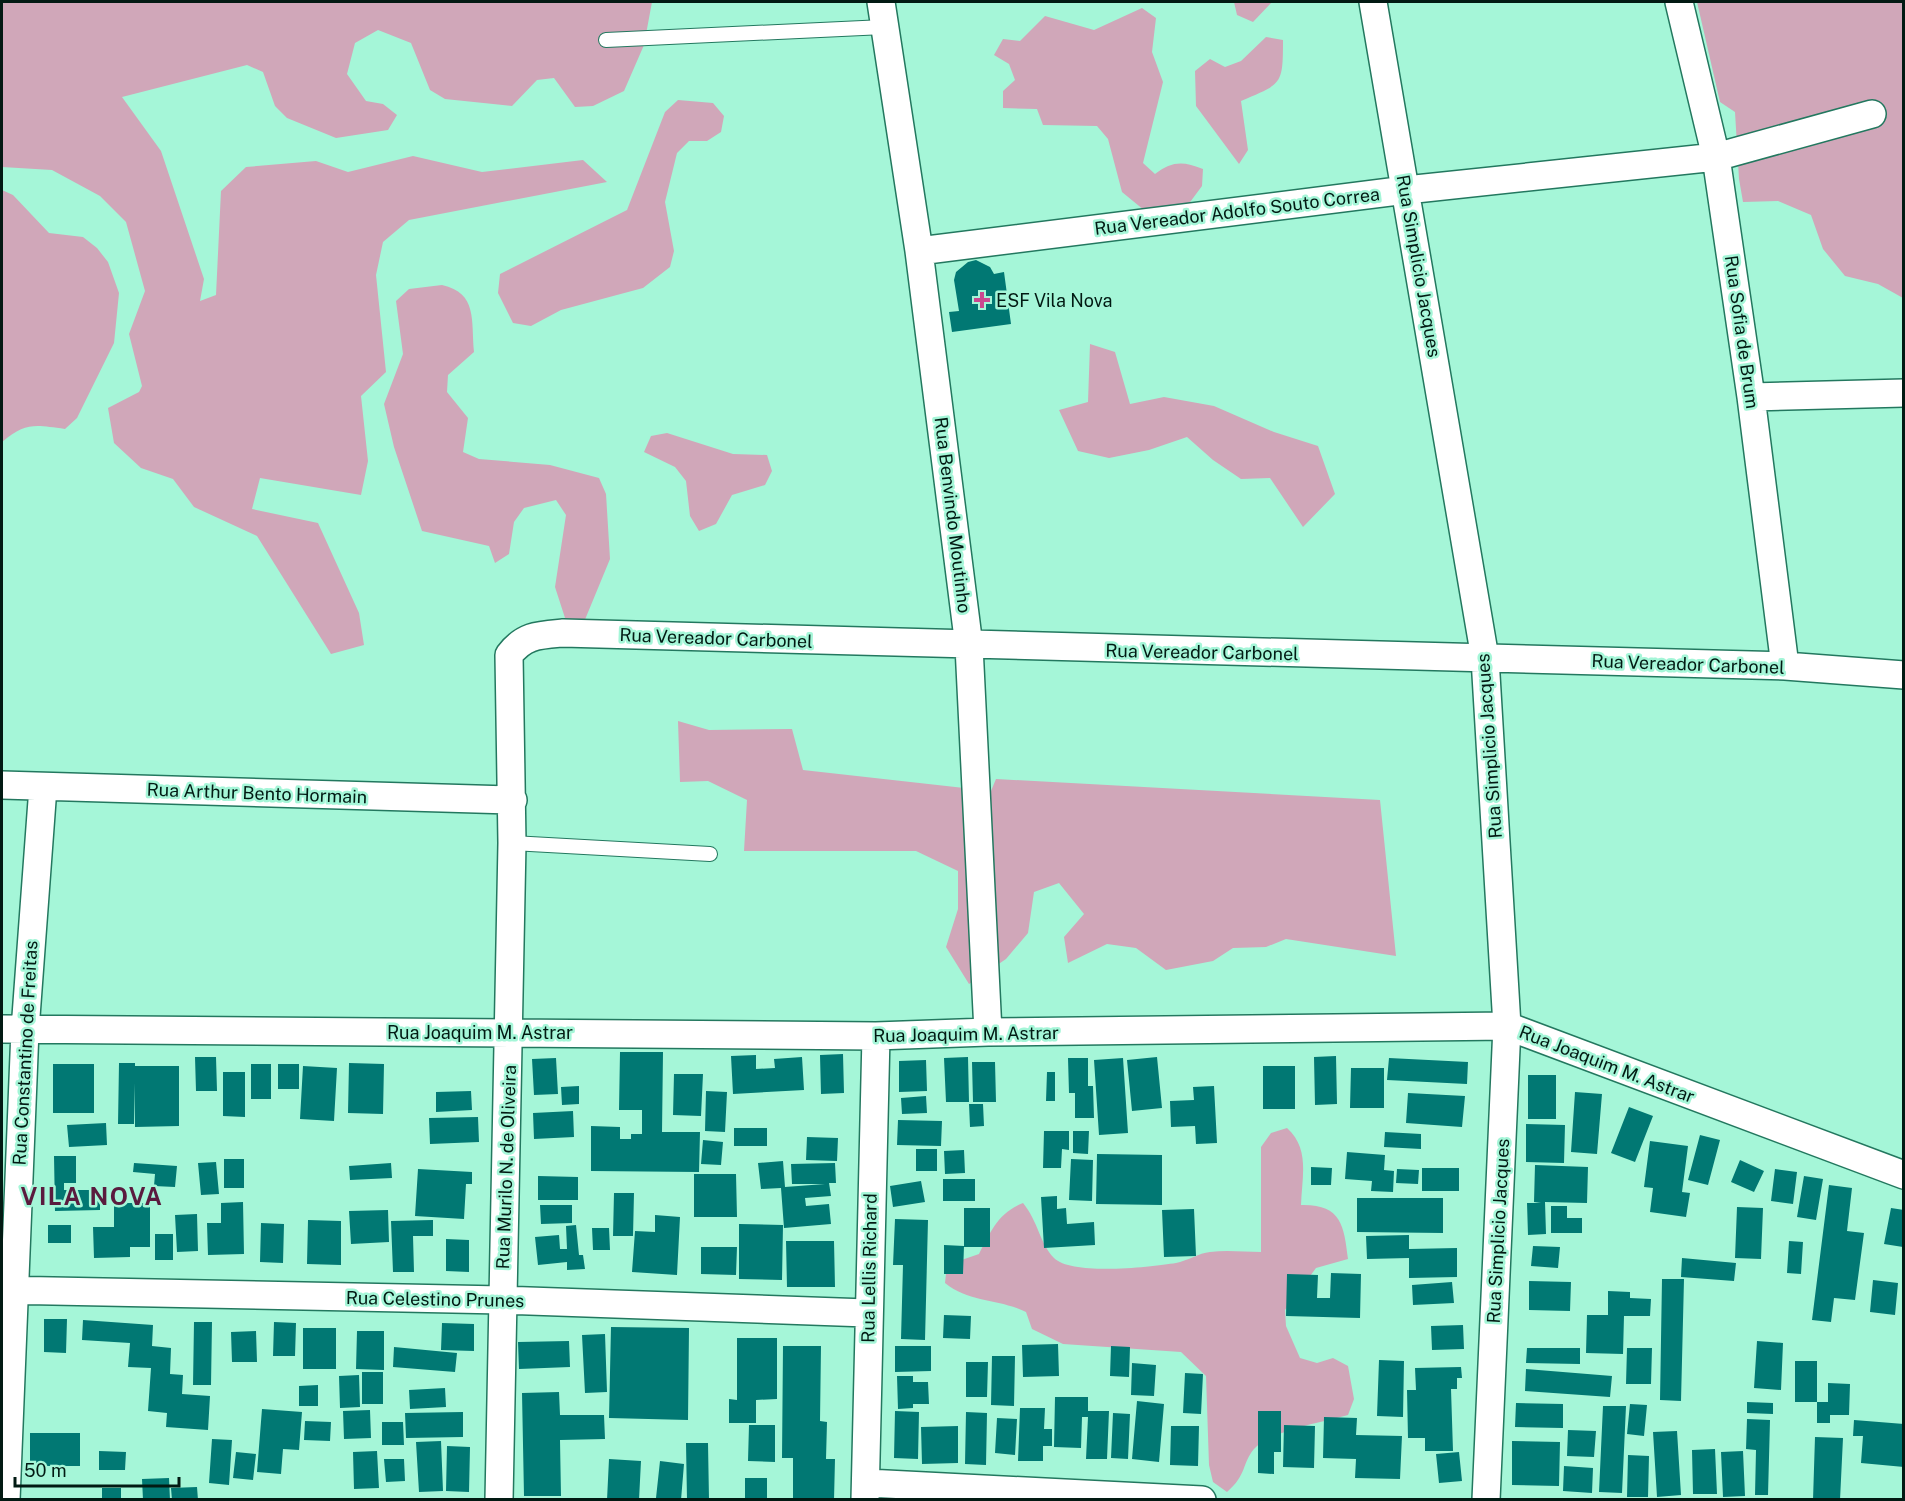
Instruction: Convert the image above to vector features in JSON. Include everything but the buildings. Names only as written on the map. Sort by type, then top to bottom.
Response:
[{"type":"street","name":"Rua Simplicio Jacques","points":[[1373,2],[1485,658],[1507,1026],[1486,1500]]},
{"type":"street","name":"Rua Sofia de Brum","points":[[1679,2],[1716,157],[1751,397],[1785,666]]},
{"type":"street","name":"Rua Benvindo Moutinho","points":[[883,14],[919,251],[969,646],[988,1032]]},
{"type":"street","name":"Rua Vereador Adolfo Souto Correa","points":[[919,251],[1406,190],[1716,157],[1872,114]]},
{"type":"street","points":[[1751,397],[1904,393]]},
{"type":"street","name":"Rua Vereador Carbonel","points":[[509,655],[518,644],[531,635],[563,633],[969,646],[1785,666],[1904,675]]},
{"type":"street","name":"Rua Murilo N. de Oliveira","points":[[499,1500],[513,800],[509,655]]},
{"type":"street","name":"Rua Arthur Bento Hormain","points":[[2,785],[513,800]]},
{"type":"street","name":"Rua Constantino de Freitas","points":[[6,1500],[7,1290],[13,1029],[43,787]]},
{"type":"street","name":"Rua Joaquim M. Astrar","points":[[13,1029],[876,1036],[988,1032],[1507,1026],[1904,1175]]},
{"type":"street","name":"Rua Lellis Richard","points":[[866,1491],[867,1313],[876,1036]]},
{"type":"street","name":"Rua Celestino Prunes","points":[[7,1290],[502,1300],[867,1313]]},
{"type":"street","points":[[866,1491],[1202,1500]]},
{"type":"lane","points":[[606,40],[883,14]]},
{"type":"lane","points":[[512,843],[710,854]]},
{"type":"shaded area","points":[[2,2],[652,2],[644,45],[624,91],[593,106],[575,107],[554,78],[537,80],[512,106],[445,99],[430,90],[411,43],[378,30],[355,43],[347,74],[366,101],[383,104],[397,115],[388,130],[336,138],[287,118],[275,106],[263,72],[247,65],[122,97],[161,151],[204,279],[200,301],[216,295],[221,191],[246,167],[316,161],[348,172],[413,156],[482,172],[583,160],[607,182],[409,220],[383,242],[376,275],[386,372],[361,396],[368,461],[361,495],[260,478],[252,509],[318,523],[359,613],[364,645],[331,654],[257,536],[194,507],[173,479],[141,468],[114,443],[108,408],[139,392],[142,386],[129,334],[145,291],[126,222],[100,196],[52,170],[2,167]]},
{"type":"shaded area","points":[[1234,2],[1272,2],[1253,22],[1237,15]]},
{"type":"shaded area","points":[[1697,2],[1903,2],[1903,298],[1878,284],[1845,276],[1823,249],[1811,215],[1778,201],[1743,202],[1739,179],[1735,112],[1720,102]]},
{"type":"shaded area","points":[[1142,8],[1156,18],[1152,52],[1163,82],[1143,163],[1155,174],[1178,164],[1203,169],[1202,186],[1182,213],[1150,215],[1122,192],[1108,139],[1097,126],[1043,125],[1037,109],[1003,108],[1003,91],[1015,80],[1009,64],[994,55],[1003,39],[1020,41],[1045,16],[1094,30]]},
{"type":"shaded area","points":[[1266,37],[1283,40],[1281,75],[1272,86],[1241,101],[1248,150],[1239,164],[1196,106],[1195,71],[1210,59],[1225,67],[1241,61]]},
{"type":"shaded area","points":[[678,100],[713,103],[724,116],[721,132],[707,141],[689,141],[677,153],[665,202],[674,251],[670,267],[643,288],[561,310],[531,326],[513,323],[498,293],[500,274],[627,210],[665,112]]},
{"type":"shaded area","points":[[2,190],[13,195],[49,233],[83,237],[97,248],[108,262],[119,293],[114,343],[77,418],[65,429],[31,426],[18,431],[2,442]]},
{"type":"shaded area","points":[[442,285],[462,294],[472,319],[474,352],[448,375],[447,392],[468,418],[463,452],[479,459],[550,465],[599,478],[606,494],[610,559],[584,622],[566,621],[555,587],[566,515],[556,500],[524,508],[514,522],[509,554],[495,563],[489,546],[422,531],[394,447],[384,404],[403,354],[396,301],[409,289]]},
{"type":"shaded area","points":[[1090,344],[1115,352],[1130,404],[1164,397],[1214,406],[1274,432],[1318,446],[1335,494],[1303,527],[1270,478],[1241,479],[1213,460],[1187,437],[1149,450],[1109,458],[1078,451],[1059,410],[1088,402]]},
{"type":"shaded area","points":[[667,433],[733,454],[767,455],[772,471],[765,485],[732,495],[716,524],[699,531],[690,516],[686,481],[675,467],[644,452],[651,436]]},
{"type":"shaded area","points":[[678,721],[709,730],[792,729],[803,770],[991,791],[996,779],[1380,800],[1396,956],[1286,939],[1266,947],[1233,948],[1213,961],[1166,970],[1136,948],[1107,944],[1068,963],[1064,937],[1084,914],[1059,883],[1034,892],[1028,933],[1006,959],[969,984],[946,947],[958,909],[958,871],[916,851],[744,851],[747,800],[708,781],[680,782]]},
{"type":"shaded area","points":[[1287,1128],[1294,1136],[1302,1154],[1301,1205],[1325,1208],[1338,1219],[1345,1236],[1348,1259],[1316,1268],[1285,1310],[1286,1326],[1300,1358],[1317,1363],[1333,1358],[1348,1366],[1354,1399],[1348,1415],[1284,1432],[1261,1443],[1250,1454],[1238,1480],[1227,1492],[1213,1482],[1209,1465],[1206,1376],[1181,1352],[1063,1344],[1032,1329],[1026,1312],[1005,1304],[964,1294],[945,1283],[947,1265],[979,1254],[1001,1217],[1023,1203],[1045,1246],[1054,1258],[1063,1264],[1077,1267],[1131,1268],[1176,1263],[1210,1252],[1261,1252],[1261,1147],[1271,1133]]},
{"type":"place","name":"ESF Vila Nova","points":[[982,300]]},
{"type":"district","name":"VILA NOVA","points":[[92,1196]]}]
